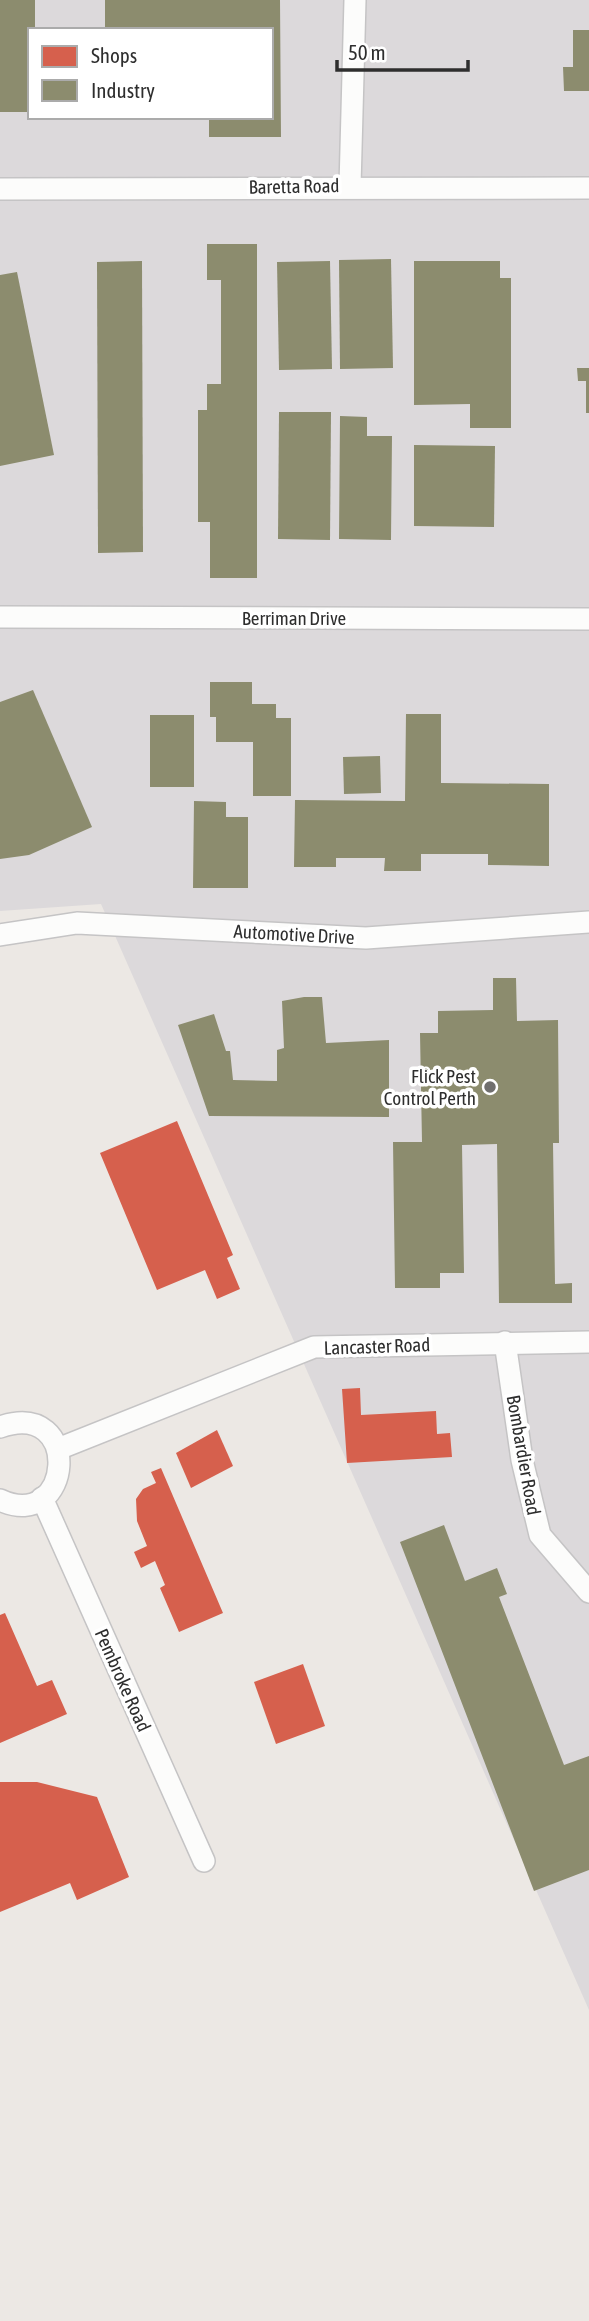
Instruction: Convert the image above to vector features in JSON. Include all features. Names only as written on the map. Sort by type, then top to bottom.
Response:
[{"type":"street","points":[[350,186],[355,0]]},
{"type":"street","name":"Baretta Road","points":[[0,189],[350,186],[589,188]]},
{"type":"street","name":"Berriman Drive","points":[[0,617],[589,619]]},
{"type":"street","name":"Automotive Drive","points":[[0,935],[77,923],[366,938],[589,922]]},
{"type":"street","name":"Bombardier Road","points":[[505,1342],[522,1460],[540,1535],[589,1592]]},
{"type":"street","name":"Lancaster Road","points":[[58,1450],[314,1347],[589,1342]]},
{"type":"street","points":[[0,1426],[14,1423],[41,1428],[58,1450],[59,1477],[42,1498],[16,1505],[0,1500]]},
{"type":"street","name":"Pembroke Road","points":[[42,1498],[204,1861]]},
{"type":"shaded area","points":[[0,0],[589,0],[589,2010],[101,904],[0,911]]},
{"type":"building: Shops","points":[[177,1121],[233,1255],[227,1258],[240,1289],[217,1299],[205,1270],[157,1290],[100,1153]]},
{"type":"building: Shops","points":[[360,1388],[361,1415],[436,1411],[437,1434],[450,1433],[452,1457],[347,1463],[342,1389]]},
{"type":"building: Shops","points":[[217,1430],[233,1466],[191,1488],[176,1453]]},
{"type":"building: Shops","points":[[161,1468],[223,1613],[179,1632],[160,1588],[165,1585],[155,1561],[141,1568],[134,1552],[147,1546],[137,1521],[136,1499],[143,1489],[156,1483],[151,1472]]},
{"type":"building: Shops","points":[[5,1613],[37,1686],[52,1680],[67,1714],[0,1743],[0,1615]]},
{"type":"building: Shops","points":[[303,1664],[325,1726],[276,1744],[254,1682]]},
{"type":"building: Shops","points":[[0,1782],[37,1782],[97,1797],[129,1877],[77,1900],[70,1883],[0,1912]]},
{"type":"building: Industry","points":[[0,0],[35,0],[35,28],[28,28],[28,112],[0,112]]},
{"type":"building: Industry","points":[[105,0],[280,0],[281,137],[209,137],[209,119],[273,119],[273,28],[105,28]]},
{"type":"building: Industry","points":[[573,30],[589,30],[589,91],[564,91],[563,67],[573,67]]},
{"type":"building: Industry","points":[[207,244],[257,244],[257,578],[210,578],[210,522],[198,522],[198,410],[207,410],[207,384],[221,384],[221,280],[207,280]]},
{"type":"building: Industry","points":[[391,259],[393,368],[340,369],[339,260]]},
{"type":"building: Industry","points":[[142,261],[143,552],[98,553],[97,262]]},
{"type":"building: Industry","points":[[330,261],[332,369],[279,370],[277,262]]},
{"type":"building: Industry","points":[[414,261],[500,261],[500,278],[511,278],[511,428],[470,428],[470,404],[414,405]]},
{"type":"building: Industry","points":[[17,272],[54,455],[0,466],[0,275]]},
{"type":"building: Industry","points":[[577,368],[589,368],[589,413],[586,413],[586,381],[578,381]]},
{"type":"building: Industry","points":[[279,412],[331,412],[330,540],[278,539]]},
{"type":"building: Industry","points":[[340,416],[367,417],[367,436],[392,436],[391,540],[339,539]]},
{"type":"building: Industry","points":[[414,445],[495,446],[494,527],[414,526]]},
{"type":"building: Industry","points":[[210,682],[252,682],[252,704],[276,704],[276,718],[291,718],[291,796],[253,796],[253,742],[216,742],[216,717],[210,717]]},
{"type":"building: Industry","points":[[33,690],[92,827],[29,855],[0,859],[0,702]]},
{"type":"building: Industry","points":[[406,714],[441,714],[441,783],[549,784],[549,866],[488,865],[488,854],[421,854],[421,871],[384,871],[385,858],[336,858],[336,867],[294,867],[295,800],[405,801]]},
{"type":"building: Industry","points":[[150,715],[194,715],[194,787],[150,787]]},
{"type":"building: Industry","points":[[380,756],[381,793],[344,794],[343,757]]},
{"type":"building: Industry","points":[[194,801],[226,802],[226,817],[248,817],[248,888],[193,888]]},
{"type":"building: Industry","name":"Flick Pest Control Perth","points":[[493,978],[516,978],[517,1021],[558,1020],[559,1143],[553,1143],[555,1284],[572,1283],[572,1303],[499,1303],[497,1144],[462,1145],[464,1273],[440,1273],[440,1288],[395,1288],[393,1142],[422,1142],[420,1033],[438,1033],[438,1011],[493,1010]]},
{"type":"building: Industry","points":[[322,997],[326,1043],[389,1040],[389,1117],[209,1116],[178,1025],[214,1014],[226,1051],[230,1051],[233,1080],[277,1081],[277,1050],[284,1048],[282,1001]]},
{"type":"building: Industry","points":[[444,1525],[465,1581],[497,1568],[507,1594],[499,1597],[564,1765],[589,1756],[589,1870],[534,1891],[400,1542]]},
{"type":"place","name":"Flick Pest Control Perth","points":[[490,1087]]}]
